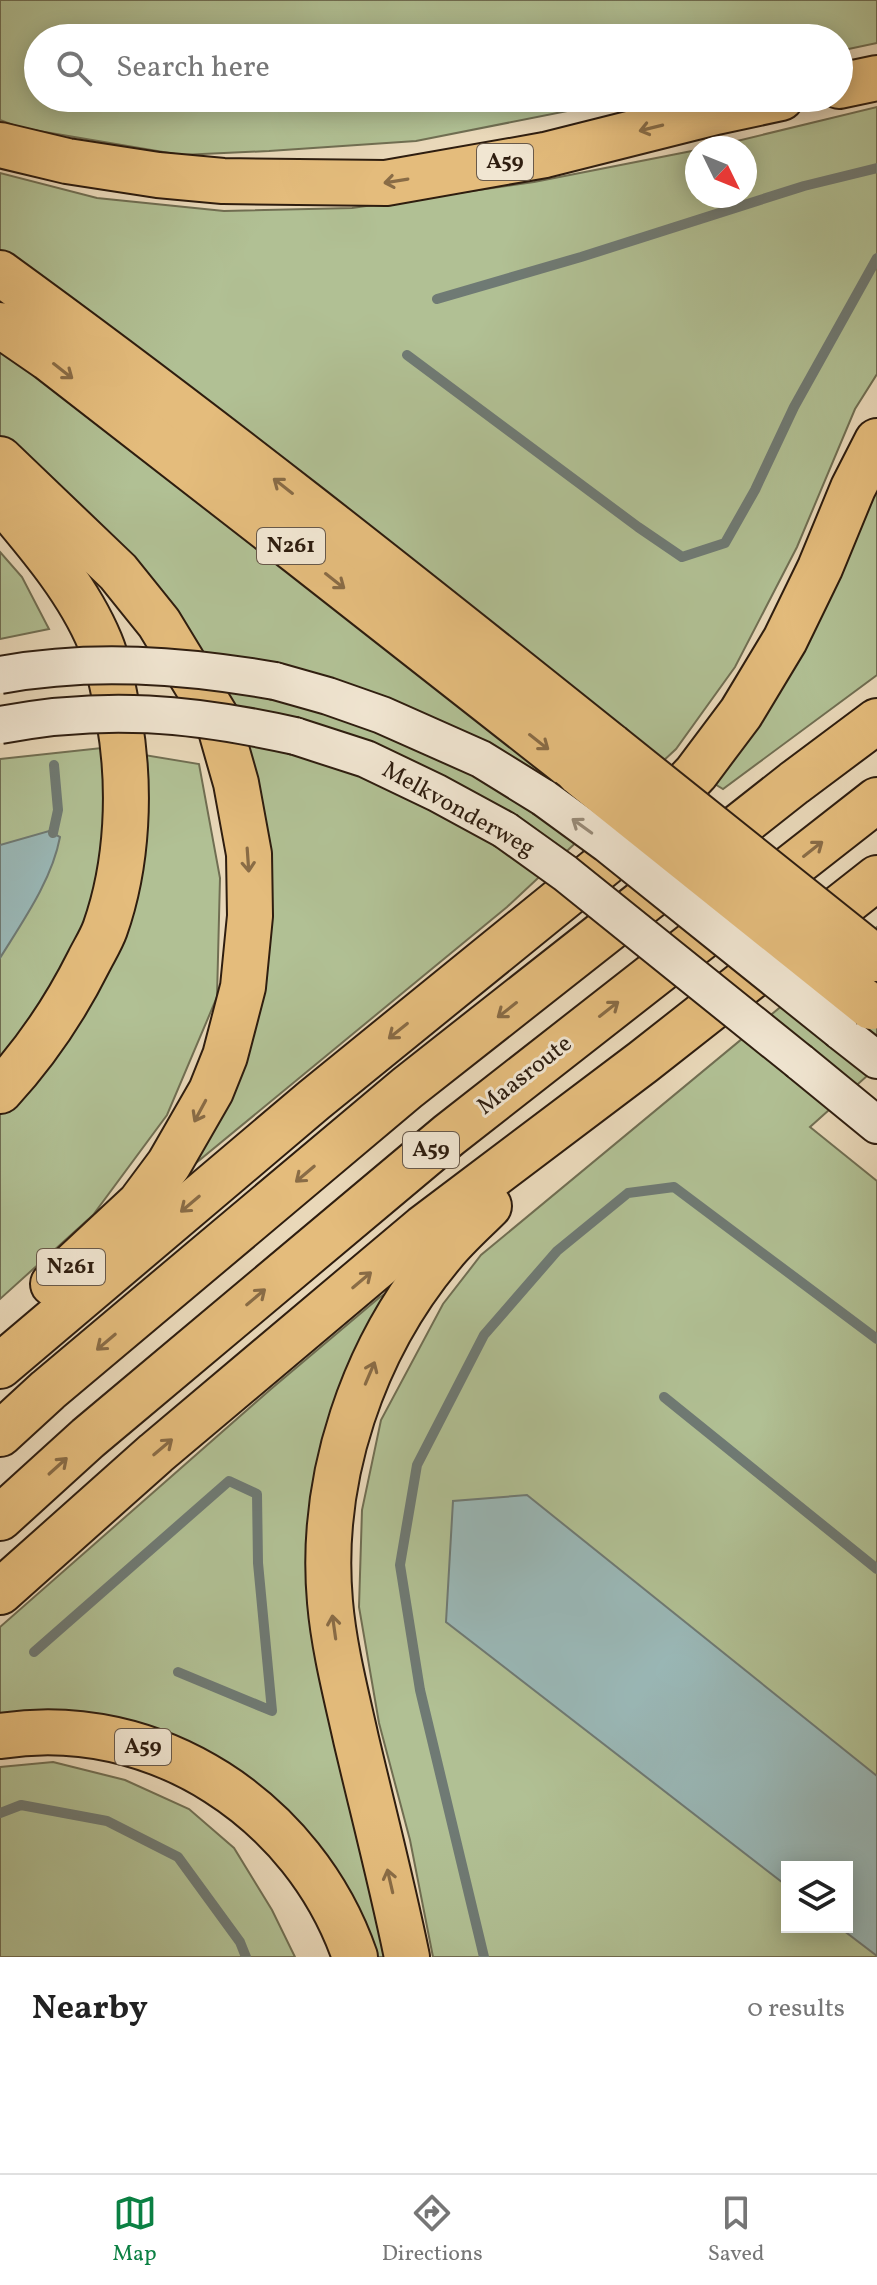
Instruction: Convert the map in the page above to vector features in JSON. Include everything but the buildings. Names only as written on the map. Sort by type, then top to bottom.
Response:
[{"type":"highway","points":[[853,83],[877,78]]},
{"type":"highway","name":"A59","points":[[0,145],[67,161],[158,175],[223,181],[386,183],[545,155],[716,112]]},
{"type":"highway","name":"N261","points":[[0,273],[433,602],[578,772],[877,959]]},
{"type":"highway","name":"N261","points":[[0,325],[48,358],[578,772],[863,1017]]},
{"type":"highway","points":[[0,1366],[302,1110],[629,844],[686,784],[741,713],[785,640],[877,441]]},
{"type":"highway","name":"N261","points":[[0,459],[118,572],[159,623],[218,720],[236,783],[249,854],[250,916],[243,987],[225,1056],[211,1091],[169,1164],[140,1203],[0,1330]]},
{"type":"highway","points":[[0,498],[66,582],[101,643],[113,685],[126,785],[123,855],[105,930],[71,997],[22,1067],[0,1091]]},
{"type":"highway","name":"A59","points":[[0,1434],[48,1390],[407,1088],[877,721]]},
{"type":"highway","name":"Maasroute","points":[[0,1518],[88,1438],[449,1135],[877,800]]},
{"type":"highway","name":"A59","points":[[0,1592],[156,1453],[423,1228],[643,1062],[877,878]]},
{"type":"highway","name":"A59","points":[[407,1957],[340,1668],[330,1601],[329,1538],[345,1446],[372,1366],[393,1326],[443,1253],[536,1159],[643,1062]]},
{"type":"highway","name":"A59","points":[[0,1736],[43,1732],[103,1737],[154,1751],[214,1779],[266,1820],[302,1857],[338,1915],[355,1957]]},
{"type":"main road","name":"Melkvonderweg","points":[[0,675],[82,665],[146,665],[211,670],[275,681],[328,696],[382,715],[481,759],[578,772]]},
{"type":"main road","name":"Melkvonderweg","points":[[0,725],[79,714],[187,716],[295,736],[366,759],[505,830],[565,873],[877,1125]]},
{"type":"main road","points":[[863,1017],[877,1060]]},
{"type":"green space","points":[[0,0],[877,0],[877,43],[853,48],[853,24],[24,24],[24,112],[562,112],[416,141],[181,155],[21,128],[0,120]]},
{"type":"green space","points":[[877,107],[877,374],[855,409],[797,547],[735,667],[676,749],[507,907],[179,1177],[235,1070],[244,760],[0,445],[0,173],[97,198],[224,211],[352,208],[534,182],[685,152],[685,208],[757,208],[757,136]]},
{"type":"green space","points":[[877,480],[877,675],[723,789],[705,778]]},
{"type":"green space","points":[[0,552],[22,577],[49,629],[0,639]]},
{"type":"green space","points":[[102,748],[199,764],[220,878],[217,997],[167,1115],[93,1215],[0,1299],[0,759]]},
{"type":"green space","points":[[877,927],[877,1067],[810,1127],[877,1181],[877,1957],[433,1957],[410,1840],[379,1723],[359,1607],[362,1510],[381,1420],[443,1304],[481,1255]]},
{"type":"green space","points":[[407,1279],[316,1523],[396,1957],[366,1957],[254,1793],[0,1723],[0,1627],[271,1389],[380,1297]]},
{"type":"green space","points":[[53,1762],[125,1780],[189,1809],[234,1848],[272,1910],[295,1957],[0,1957],[0,1767]]},
{"type":"water","points":[[49,831],[60,837],[50,869],[36,900],[0,958],[0,845]]},
{"type":"water","points":[[527,1495],[877,1776],[877,1956],[847,1933],[853,1933],[853,1861],[781,1861],[781,1881],[446,1622],[453,1501]]},
{"type":"waterway","points":[[437,299],[804,186],[877,168]]},
{"type":"waterway","points":[[407,355],[682,557],[725,543],[755,490],[794,407],[877,258]]},
{"type":"waterway","points":[[53,833],[58,810],[54,765]]},
{"type":"waterway","points":[[484,1957],[420,1690],[400,1565],[417,1465],[484,1335],[557,1251],[628,1193],[674,1187],[877,1339]]},
{"type":"waterway","points":[[664,1397],[877,1569]]},
{"type":"waterway","points":[[34,1652],[229,1481],[257,1494],[258,1563],[272,1711],[178,1672]]},
{"type":"waterway","points":[[0,1813],[21,1805],[107,1821],[178,1857],[240,1942],[246,1957]]}]
